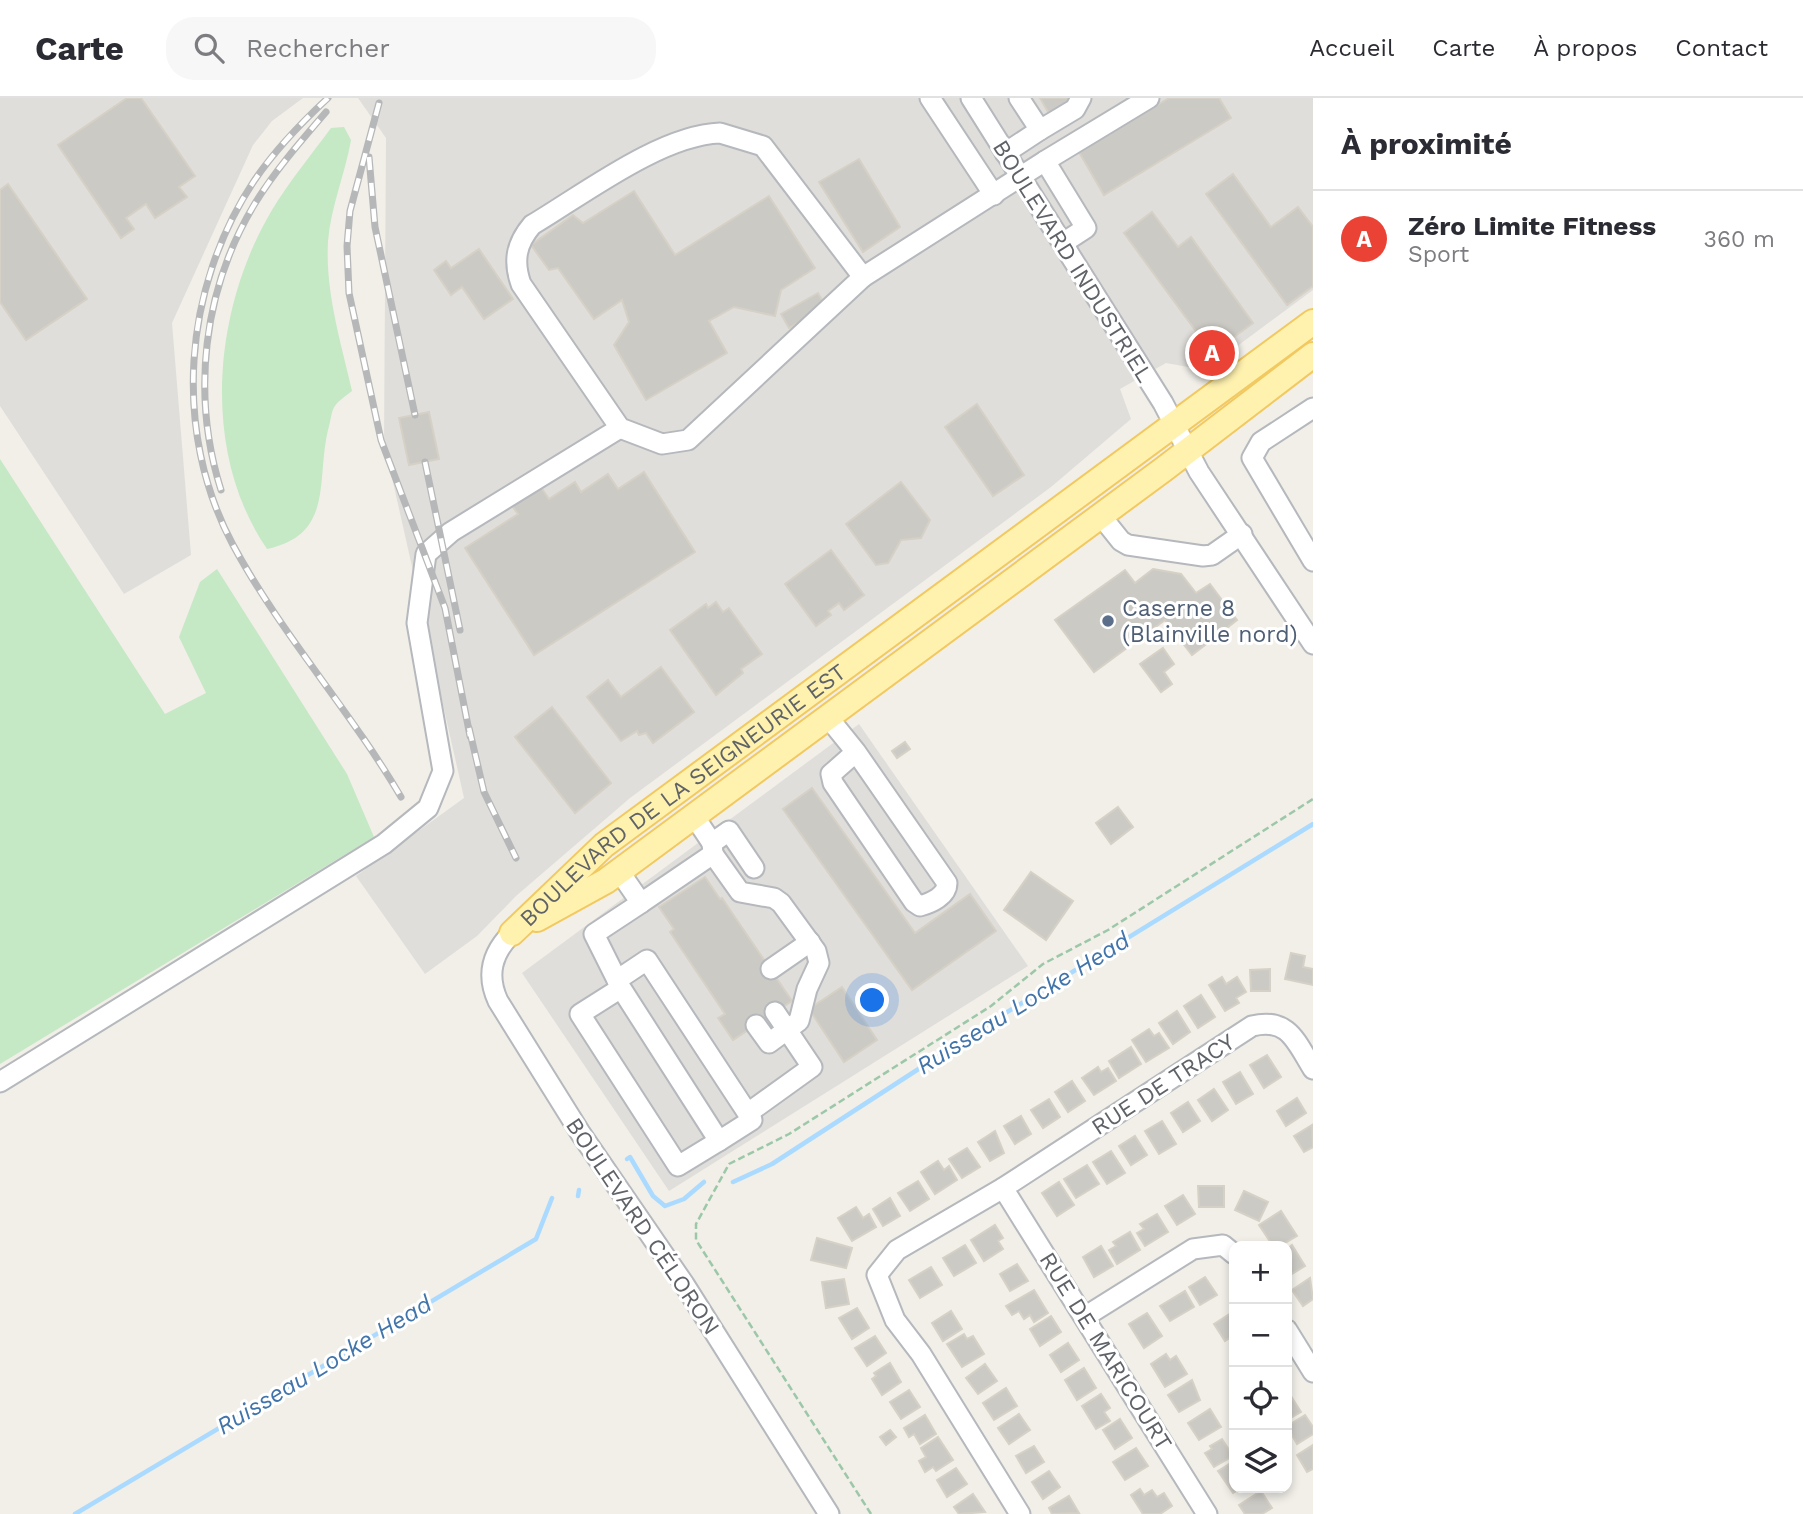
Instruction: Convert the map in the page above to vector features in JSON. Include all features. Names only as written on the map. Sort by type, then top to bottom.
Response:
[{"type":"main road","name":"BOULEVARD DE LA SEIGNEURIE EST","points":[[512,933],[588,857],[1313,322]]},
{"type":"main road","name":"BOULEVARD DE LA SEIGNEURIE EST","points":[[512,933],[619,871],[838,717],[881,677],[1101,516],[1313,355]]},
{"type":"main road","points":[[989,561],[1006,585]]},
{"type":"main road","points":[[954,587],[971,612]]},
{"type":"main road","points":[[864,654],[881,677]]},
{"type":"main road","points":[[823,684],[838,717]]},
{"type":"main road","points":[[676,792],[694,816]]},
{"type":"street","points":[[930,98],[994,195]]},
{"type":"street","name":"BOULEVARD INDUSTRIEL","points":[[971,98],[1063,243],[1188,451],[1313,644]]},
{"type":"street","points":[[1019,98],[1040,130]]},
{"type":"street","points":[[1005,153],[1075,109],[1081,98]]},
{"type":"street","points":[[863,277],[763,146],[720,133],[702,134],[672,142],[532,225],[521,238],[516,266],[521,284],[620,428],[662,444],[688,440],[863,277],[1149,98]]},
{"type":"street","points":[[1045,161],[1086,228],[1063,243]]},
{"type":"street","points":[[1313,408],[1261,442],[1252,458],[1313,561]]},
{"type":"street","points":[[0,1082],[384,844],[428,808],[443,771],[417,623],[426,554],[452,532],[620,428]]},
{"type":"street","points":[[1101,516],[1125,544],[1189,554],[1212,555],[1242,534]]},
{"type":"street","points":[[838,717],[856,752],[947,883],[944,893],[928,904],[920,906],[914,902],[832,783],[831,774],[856,752]]},
{"type":"street","points":[[694,816],[740,892],[778,900],[810,942],[819,963],[807,989],[799,1021],[769,1044],[756,1025]]},
{"type":"street","points":[[719,1141],[619,984],[594,934],[641,903],[712,848],[729,831],[754,868]]},
{"type":"street","points":[[619,871],[641,903]]},
{"type":"street","name":"BOULEVARD CÉLORON","points":[[512,933],[498,951],[492,967],[491,983],[498,1001],[591,1150],[679,1277],[829,1514]]},
{"type":"street","points":[[771,969],[810,942]]},
{"type":"street","points":[[647,960],[752,1120],[678,1166],[580,1014],[619,984],[647,960]]},
{"type":"street","points":[[748,1113],[812,1068],[775,1012]]},
{"type":"street","name":"RUE DE TRACY","points":[[1003,1188],[1252,1026],[1264,1023],[1280,1025],[1294,1039],[1313,1069]]},
{"type":"street","points":[[1003,1188],[897,1250],[877,1275],[895,1320],[921,1354],[1020,1514]]},
{"type":"street","name":"RUE DE MARICOURT","points":[[1003,1188],[1086,1316],[1208,1514]]},
{"type":"street","points":[[1086,1316],[1193,1249],[1223,1245],[1229,1250]]},
{"type":"street","points":[[1292,1338],[1313,1372]]},
{"type":"path","name":"BOULEVARD CÉLORON","points":[[871,1514],[694,1236],[696,1224],[729,1164],[789,1134],[991,1006],[1043,964],[1108,930],[1313,799]]},
{"type":"shaded area","points":[[0,98],[303,98],[272,121],[253,145],[172,323],[191,555],[124,594],[0,406]]},
{"type":"shaded area","points":[[358,98],[1313,98],[1313,290],[1205,370],[1166,363],[1120,389],[1131,419],[1051,487],[630,798],[516,896],[477,936],[425,974],[356,876],[464,798],[384,442],[386,138]]},
{"type":"shaded area","points":[[859,724],[1028,966],[669,1191],[522,973]]},
{"type":"green space","points":[[344,127],[351,140],[332,215],[328,260],[335,317],[352,391],[337,404],[332,413],[325,446],[319,501],[313,517],[304,531],[289,542],[267,549],[246,510],[231,469],[224,425],[222,380],[227,335],[237,291],[252,249],[272,210],[331,128]]},
{"type":"green space","points":[[0,459],[165,714],[206,693],[179,637],[200,582],[217,569],[347,774],[374,837],[0,1064]]},
{"type":"building","points":[[127,98],[141,98],[195,176],[179,187],[187,197],[155,218],[146,204],[126,218],[134,229],[121,238],[58,145]]},
{"type":"building","points":[[1040,98],[1067,98],[1070,103],[1050,115]]},
{"type":"building","points":[[1169,98],[1219,98],[1231,118],[1104,195],[1079,152]]},
{"type":"building","points":[[859,159],[900,227],[863,252],[819,182]]},
{"type":"building","points":[[1233,174],[1271,227],[1298,207],[1313,227],[1313,286],[1287,305],[1206,194]]},
{"type":"building","points":[[8,184],[87,299],[26,340],[0,302],[0,190]]},
{"type":"building","points":[[634,191],[675,255],[769,196],[815,268],[781,290],[775,316],[734,307],[709,321],[727,353],[646,400],[614,345],[629,322],[622,300],[594,319],[558,268],[549,270],[531,245],[573,215],[583,223]]},
{"type":"building","points":[[1152,212],[1178,247],[1191,237],[1253,323],[1212,353],[1124,233]]},
{"type":"building","points":[[479,249],[513,299],[484,319],[462,287],[451,295],[434,270],[446,261],[451,268]]},
{"type":"building","points":[[818,293],[826,307],[789,328],[781,314]]},
{"type":"building","points":[[977,404],[1024,475],[993,496],[945,427]]},
{"type":"building","points":[[429,412],[439,459],[409,465],[399,418]]},
{"type":"building","points":[[644,472],[695,552],[534,655],[465,548],[518,514],[509,502],[538,483],[549,499],[575,482],[581,492],[608,474],[618,489]]},
{"type":"building","points":[[901,482],[930,520],[921,538],[901,540],[888,563],[876,565],[846,524]]},
{"type":"building","points":[[831,550],[864,595],[844,610],[839,603],[828,611],[831,615],[816,626],[785,584]]},
{"type":"building","points":[[1153,569],[1181,574],[1196,593],[1210,584],[1237,620],[1192,655],[1165,620],[1094,672],[1055,620],[1125,570],[1135,583]]},
{"type":"building","points":[[716,602],[723,612],[729,608],[762,654],[741,669],[743,673],[716,695],[670,630],[706,604],[708,608]]},
{"type":"building","points":[[1163,648],[1174,664],[1164,672],[1172,684],[1161,692],[1140,664]]},
{"type":"building","points":[[661,667],[694,712],[653,743],[646,733],[639,735],[637,731],[621,741],[587,697],[608,680],[621,697]]},
{"type":"building","points":[[552,707],[611,783],[575,813],[515,737]]},
{"type":"building","points":[[905,742],[910,749],[897,758],[892,751]]},
{"type":"building","points":[[812,788],[915,933],[970,894],[996,931],[912,990],[783,809]]},
{"type":"building","points":[[1118,807],[1133,827],[1111,844],[1096,823]]},
{"type":"building","points":[[1031,872],[1073,901],[1046,940],[1004,910]]},
{"type":"building","points":[[705,877],[792,1001],[733,1040],[718,1018],[725,1014],[670,932],[674,929],[659,907]]},
{"type":"building","points":[[1291,953],[1305,956],[1303,967],[1313,969],[1313,985],[1285,979]]},
{"type":"building","points":[[1270,969],[1270,991],[1251,991],[1250,970]]},
{"type":"building","points":[[1222,977],[1226,984],[1237,977],[1246,992],[1236,998],[1239,1003],[1225,1011],[1209,985]]},
{"type":"building","points":[[842,987],[877,1040],[844,1062],[809,1009]]},
{"type":"building","points":[[1201,995],[1215,1017],[1198,1028],[1184,1006]]},
{"type":"building","points":[[1177,1011],[1190,1032],[1173,1044],[1159,1023]]},
{"type":"building","points":[[1149,1029],[1154,1036],[1159,1033],[1169,1048],[1146,1062],[1132,1040]]},
{"type":"building","points":[[1131,1047],[1141,1064],[1119,1078],[1109,1061]]},
{"type":"building","points":[[1267,1055],[1281,1077],[1264,1088],[1250,1065]]},
{"type":"building","points":[[1098,1067],[1101,1072],[1108,1068],[1116,1081],[1094,1095],[1082,1078]]},
{"type":"building","points":[[1240,1072],[1253,1094],[1236,1104],[1223,1082]]},
{"type":"building","points":[[1072,1081],[1085,1101],[1068,1112],[1055,1092]]},
{"type":"building","points":[[1214,1089],[1228,1110],[1212,1121],[1198,1100]]},
{"type":"building","points":[[1297,1098],[1306,1113],[1286,1126],[1277,1111]]},
{"type":"building","points":[[1049,1099],[1060,1117],[1043,1128],[1031,1110]]},
{"type":"building","points":[[1188,1102],[1200,1121],[1183,1132],[1171,1113]]},
{"type":"building","points":[[1021,1116],[1031,1134],[1015,1144],[1004,1126]]},
{"type":"building","points":[[1162,1121],[1176,1144],[1159,1154],[1145,1131]]},
{"type":"building","points":[[1312,1125],[1313,1147],[1304,1152],[1294,1136]]},
{"type":"building","points":[[995,1131],[1004,1153],[990,1161],[978,1142]]},
{"type":"building","points":[[1135,1136],[1147,1155],[1131,1165],[1119,1146]]},
{"type":"building","points":[[967,1148],[980,1167],[962,1178],[949,1159]]},
{"type":"building","points":[[1111,1151],[1125,1173],[1107,1184],[1093,1162]]},
{"type":"building","points":[[938,1161],[944,1170],[949,1166],[957,1180],[935,1194],[921,1172]]},
{"type":"building","points":[[1087,1165],[1099,1184],[1076,1198],[1064,1179]]},
{"type":"building","points":[[918,1181],[929,1199],[910,1211],[898,1193]]},
{"type":"building","points":[[1059,1182],[1074,1205],[1057,1216],[1042,1193]]},
{"type":"building","points":[[1198,1186],[1224,1186],[1224,1207],[1199,1207]]},
{"type":"building","points":[[1244,1191],[1268,1202],[1259,1221],[1235,1210]]},
{"type":"building","points":[[1183,1195],[1195,1214],[1177,1225],[1165,1206]]},
{"type":"building","points":[[890,1198],[900,1216],[883,1226],[873,1209]]},
{"type":"building","points":[[856,1207],[863,1218],[869,1214],[876,1227],[852,1241],[838,1218]]},
{"type":"building","points":[[1281,1211],[1297,1236],[1288,1241],[1270,1241],[1259,1225]]},
{"type":"building","points":[[1157,1214],[1168,1232],[1145,1246],[1137,1233],[1144,1229],[1140,1224]]},
{"type":"building","points":[[995,1225],[1003,1238],[998,1241],[1003,1249],[984,1261],[971,1240]]},
{"type":"building","points":[[1130,1232],[1140,1250],[1117,1264],[1109,1250],[1116,1246],[1113,1242]]},
{"type":"building","points":[[817,1238],[852,1248],[846,1268],[811,1260]]},
{"type":"building","points":[[965,1245],[976,1263],[954,1276],[943,1258]]},
{"type":"building","points":[[1292,1245],[1305,1266],[1292,1274]]},
{"type":"building","points":[[1101,1246],[1113,1266],[1094,1277],[1083,1257]]},
{"type":"building","points":[[1017,1264],[1028,1281],[1010,1291],[1000,1274]]},
{"type":"building","points":[[931,1267],[942,1285],[920,1298],[909,1280]]},
{"type":"building","points":[[1205,1277],[1217,1295],[1200,1305],[1189,1287]]},
{"type":"building","points":[[1310,1278],[1313,1299],[1303,1306],[1292,1290]]},
{"type":"building","points":[[844,1279],[849,1304],[826,1308],[822,1282]]},
{"type":"building","points":[[1034,1290],[1048,1313],[1034,1322],[1030,1315],[1024,1319],[1019,1311],[1012,1315],[1006,1306]]},
{"type":"building","points":[[1185,1291],[1194,1307],[1170,1321],[1160,1306]]},
{"type":"building","points":[[857,1308],[869,1328],[852,1339],[839,1318]]},
{"type":"building","points":[[951,1311],[962,1329],[943,1341],[932,1323]]},
{"type":"building","points":[[1147,1313],[1162,1336],[1144,1348],[1129,1324]]},
{"type":"building","points":[[1229,1314],[1229,1338],[1225,1341],[1214,1324]]},
{"type":"building","points":[[1051,1316],[1061,1332],[1040,1346],[1030,1329]]},
{"type":"building","points":[[964,1334],[967,1339],[973,1336],[984,1354],[962,1367],[947,1344]]},
{"type":"building","points":[[875,1336],[886,1353],[867,1366],[855,1348]]},
{"type":"building","points":[[1068,1343],[1079,1360],[1061,1372],[1050,1355]]},
{"type":"building","points":[[1166,1354],[1170,1360],[1176,1356],[1187,1374],[1165,1387],[1151,1364]]},
{"type":"building","points":[[890,1363],[901,1382],[882,1395],[872,1379],[876,1376],[874,1373]]},
{"type":"building","points":[[985,1364],[997,1381],[978,1394],[966,1378]]},
{"type":"building","points":[[1084,1368],[1096,1388],[1077,1400],[1065,1380]]},
{"type":"building","points":[[1192,1380],[1200,1400],[1179,1412],[1168,1395]]},
{"type":"building","points":[[1006,1388],[1017,1406],[994,1420],[983,1403]]},
{"type":"building","points":[[909,1390],[920,1407],[901,1419],[890,1402]]},
{"type":"building","points":[[1101,1394],[1110,1408],[1104,1412],[1110,1421],[1096,1429],[1082,1406]]},
{"type":"building","points":[[1292,1398],[1301,1412],[1292,1417]]},
{"type":"building","points":[[1210,1409],[1221,1427],[1199,1440],[1188,1423]]},
{"type":"building","points":[[1019,1414],[1030,1430],[1009,1444],[998,1428]]},
{"type":"building","points":[[925,1415],[936,1434],[920,1444],[914,1434],[909,1437],[904,1428]]},
{"type":"building","points":[[1305,1415],[1313,1427],[1313,1434],[1297,1444],[1292,1435],[1292,1423]]},
{"type":"building","points":[[1120,1419],[1132,1438],[1115,1449],[1103,1430]]},
{"type":"building","points":[[890,1430],[896,1437],[886,1445],[880,1437]]},
{"type":"building","points":[[938,1437],[953,1460],[936,1471],[933,1467],[925,1472],[919,1461],[926,1457],[921,1448]]},
{"type":"building","points":[[1222,1439],[1229,1450],[1229,1458],[1214,1467],[1205,1453],[1212,1449],[1210,1446]]},
{"type":"building","points":[[1313,1445],[1313,1469],[1307,1472],[1297,1455]]},
{"type":"building","points":[[1034,1446],[1044,1462],[1026,1473],[1016,1456]]},
{"type":"building","points":[[1136,1448],[1148,1466],[1125,1480],[1113,1462]]},
{"type":"building","points":[[1229,1464],[1229,1487],[1218,1471]]},
{"type":"building","points":[[956,1468],[967,1484],[947,1497],[937,1480]]},
{"type":"building","points":[[1049,1471],[1060,1487],[1043,1499],[1032,1482]]},
{"type":"building","points":[[1140,1489],[1144,1495],[1152,1490],[1157,1497],[1164,1493],[1172,1506],[1160,1514],[1143,1514],[1131,1495]]},
{"type":"building","points":[[1262,1493],[1272,1508],[1262,1514],[1245,1514],[1239,1505]]},
{"type":"building","points":[[973,1494],[985,1512],[959,1514],[954,1507]]},
{"type":"building","points":[[1069,1496],[1079,1513],[1052,1514],[1049,1508]]},
{"type":"waterway","name":"Ruisseau Locke Head","points":[[733,1182],[772,1164],[991,1022],[1313,824]]},
{"type":"waterway","name":"Ruisseau Locke Head","points":[[627,1159],[630,1157],[653,1196],[665,1206],[684,1199],[704,1182]]},
{"type":"waterway","name":"Ruisseau Locke Head","points":[[578,1196],[579,1190]]},
{"type":"waterway","name":"Ruisseau Locke Head","points":[[75,1514],[536,1239],[552,1198]]},
{"type":"railway","points":[[328,98],[271,158],[254,181],[230,223],[212,267],[200,313],[194,360],[194,408],[201,455],[213,501],[233,545],[272,610],[360,733],[401,797]]},
{"type":"railway","points":[[379,103],[350,211],[347,246],[349,293],[381,440],[445,608],[470,736]]},
{"type":"railway","points":[[221,490],[206,417],[207,344],[213,307],[223,272],[254,205],[279,169],[326,112]]},
{"type":"railway","points":[[369,157],[375,227],[415,415]]},
{"type":"railway","points":[[425,462],[460,630]]},
{"type":"railway","points":[[469,728],[484,792],[516,858]]},
{"type":"place","name":"Zéro Limite Fitness","points":[[1212,353]]},
{"type":"place","name":"Caserne 8 (Blainville nord)","points":[[1108,621]]}]
